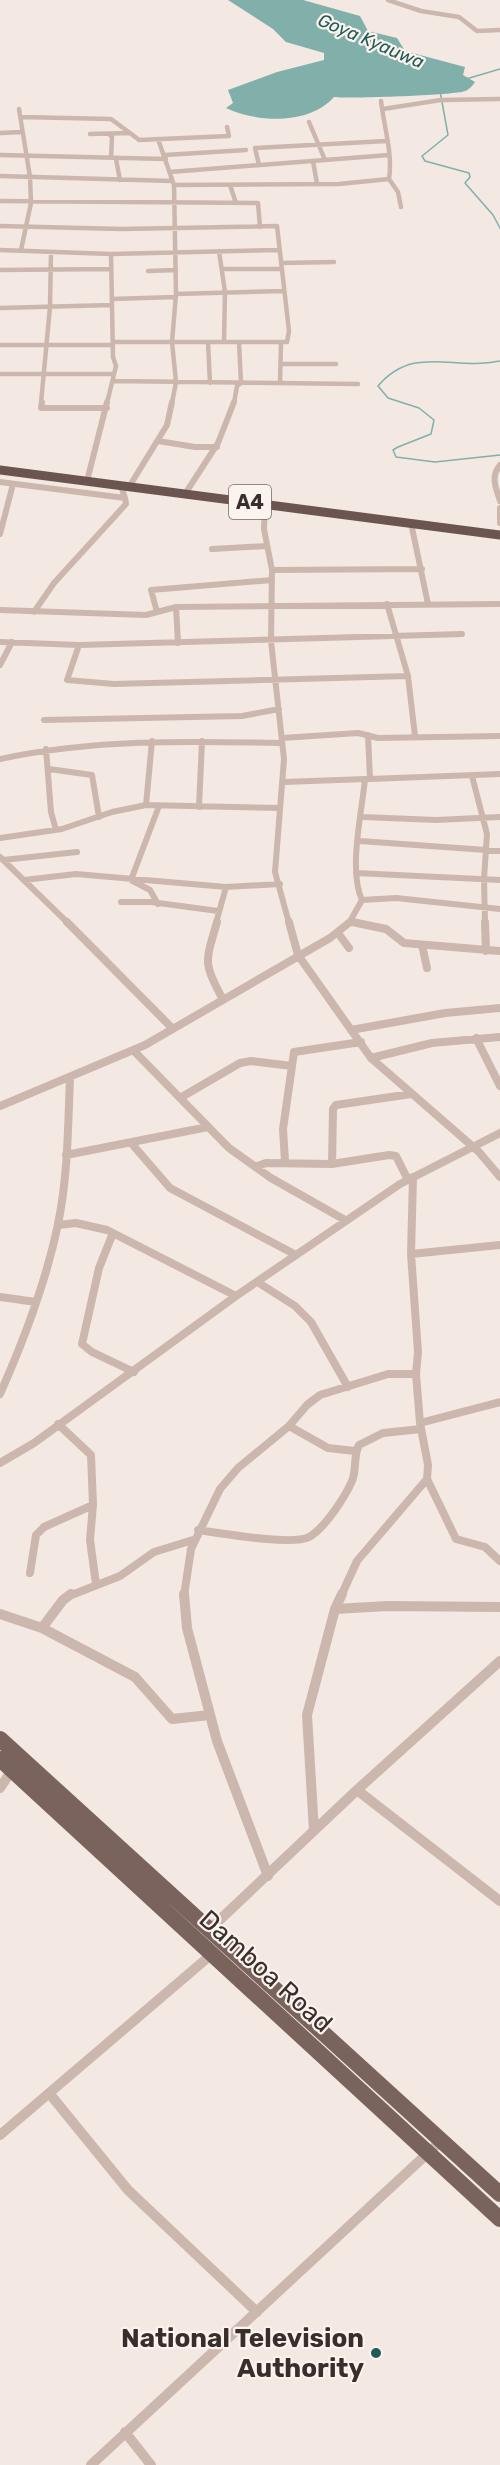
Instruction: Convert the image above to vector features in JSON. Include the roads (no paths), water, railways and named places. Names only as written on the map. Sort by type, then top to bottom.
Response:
[{"type":"highway","name":"A4","points":[[0,470],[500,535]]},
{"type":"main road","name":"Damboa Road","points":[[0,1739],[500,2194]]},
{"type":"main road","name":"Damboa Road","points":[[0,1759],[500,2219]]},
{"type":"street","points":[[388,0],[422,12],[449,13],[471,23],[477,31],[500,30]]},
{"type":"street","points":[[383,109],[441,100],[500,99]]},
{"type":"street","points":[[381,101],[386,141],[392,162],[389,179]]},
{"type":"street","points":[[19,109],[30,177],[28,225],[21,250]]},
{"type":"street","points":[[21,117],[111,119],[139,140],[229,136],[226,127]]},
{"type":"street","points":[[309,122],[325,160]]},
{"type":"street","points":[[0,133],[22,132]]},
{"type":"street","points":[[90,134],[130,133]]},
{"type":"street","points":[[109,134],[112,138],[120,180]]},
{"type":"street","points":[[34,612],[65,570],[109,526],[126,504],[125,487],[167,425],[176,382],[172,342],[177,252],[172,203],[174,185],[158,139]]},
{"type":"street","points":[[259,165],[255,148],[386,141]]},
{"type":"street","points":[[0,155],[166,157],[246,150]]},
{"type":"street","points":[[170,172],[389,155]]},
{"type":"street","points":[[313,161],[317,184]]},
{"type":"street","points":[[0,177],[172,181],[170,172]]},
{"type":"street","points":[[174,185],[317,184],[389,179],[396,185],[401,197],[401,207]]},
{"type":"street","points":[[230,185],[236,203]]},
{"type":"street","points":[[0,201],[258,203],[260,227]]},
{"type":"street","points":[[0,226],[175,229],[277,226],[289,331],[287,342],[281,343],[0,345]]},
{"type":"street","points":[[0,250],[111,254],[278,250]]},
{"type":"street","points":[[219,251],[225,292],[224,342]]},
{"type":"street","points":[[51,252],[50,306],[41,408],[107,408]]},
{"type":"street","points":[[87,481],[116,366],[113,357],[111,254]]},
{"type":"street","points":[[222,269],[334,262]]},
{"type":"street","points":[[0,270],[111,268]]},
{"type":"street","points":[[148,271],[176,270]]},
{"type":"street","points":[[0,308],[112,302],[225,292],[284,291]]},
{"type":"street","points":[[208,342],[210,383]]},
{"type":"street","points":[[185,494],[217,447],[235,404],[237,386],[241,383],[239,342]]},
{"type":"street","points":[[280,382],[281,343]]},
{"type":"street","points":[[282,364],[336,364]]},
{"type":"street","points":[[0,374],[210,383],[358,384]]},
{"type":"street","points":[[158,441],[195,447],[217,447]]},
{"type":"street","points":[[500,465],[495,471],[494,483],[500,501]]},
{"type":"street","points":[[0,483],[125,498]]},
{"type":"street","points":[[0,534],[13,484]]},
{"type":"street","points":[[265,504],[264,529],[272,570],[271,641],[284,782],[274,861],[287,924],[298,956],[371,1058],[471,1148],[479,1152],[500,1176]]},
{"type":"street","points":[[500,508],[500,523]]},
{"type":"street","points":[[411,523],[428,604]]},
{"type":"street","points":[[212,549],[267,546]]},
{"type":"street","points":[[272,570],[422,569]]},
{"type":"street","points":[[157,612],[151,590],[272,580]]},
{"type":"street","points":[[0,610],[119,615],[157,612],[176,607],[273,604],[500,604]]},
{"type":"street","points":[[387,604],[408,676],[415,736]]},
{"type":"street","points":[[176,607],[178,643]]},
{"type":"street","points":[[0,642],[79,645],[462,634]]},
{"type":"street","points":[[0,664],[12,642]]},
{"type":"street","points":[[79,645],[67,680],[114,684],[408,676]]},
{"type":"street","points":[[44,720],[242,717],[279,709]]},
{"type":"street","points":[[0,1106],[133,1050],[338,933],[352,922],[358,914],[362,900],[356,891],[356,873],[367,779],[368,735]]},
{"type":"street","points":[[0,759],[46,749],[152,741],[282,741],[368,735],[378,738],[500,736]]},
{"type":"street","points":[[146,805],[152,741]]},
{"type":"street","points":[[199,807],[202,741]]},
{"type":"street","points":[[46,749],[49,770],[48,793],[56,830]]},
{"type":"street","points":[[49,770],[90,772],[97,787],[94,808],[99,817]]},
{"type":"street","points":[[284,782],[500,774]]},
{"type":"street","points":[[472,776],[487,834],[484,879],[486,951]]},
{"type":"street","points":[[0,838],[56,830],[146,805],[280,808]]},
{"type":"street","points":[[131,880],[159,806]]},
{"type":"street","points":[[363,817],[436,820],[500,817]]},
{"type":"street","points":[[360,841],[500,851]]},
{"type":"street","points":[[2,859],[77,852]]},
{"type":"street","points":[[2,859],[131,984],[173,1029]]},
{"type":"street","points":[[356,873],[500,880]]},
{"type":"street","points":[[24,880],[76,874],[225,887],[280,884]]},
{"type":"street","points":[[131,880],[150,890],[158,904]]},
{"type":"street","points":[[223,1000],[207,968],[225,887]]},
{"type":"street","points":[[362,900],[396,898],[500,909]]},
{"type":"street","points":[[121,902],[218,911]]},
{"type":"street","points":[[352,922],[387,929],[404,943],[500,951]]},
{"type":"street","points":[[338,933],[349,948]]},
{"type":"street","points":[[422,945],[427,968]]},
{"type":"street","points":[[351,1030],[436,1015],[500,1008]]},
{"type":"street","points":[[371,1058],[432,1043],[500,1037]]},
{"type":"street","points":[[476,1038],[500,1086]]},
{"type":"street","points":[[285,1161],[283,1129],[294,1052],[361,1042]]},
{"type":"street","points":[[133,1050],[229,1148],[255,1167],[345,1220]]},
{"type":"street","points":[[180,1098],[240,1063],[251,1061],[292,1066]]},
{"type":"street","points":[[0,1394],[36,1302],[58,1225],[66,1155],[70,1077]]},
{"type":"street","points":[[332,1164],[333,1109],[336,1105],[411,1094]]},
{"type":"street","points":[[66,1155],[132,1144],[208,1127]]},
{"type":"street","points":[[0,1463],[134,1372],[236,1296],[259,1283],[345,1220],[411,1179],[500,1133]]},
{"type":"street","points":[[132,1144],[170,1188],[296,1255]]},
{"type":"street","points":[[255,1167],[285,1161],[332,1164],[396,1156],[411,1179],[411,1254],[418,1352],[416,1374],[421,1426],[426,1446],[427,1479],[456,1539],[485,1547],[500,1561]]},
{"type":"street","points":[[58,1225],[85,1224],[114,1233],[236,1296]]},
{"type":"street","points":[[114,1233],[99,1268],[82,1344],[92,1352],[134,1372]]},
{"type":"street","points":[[411,1254],[500,1245]]},
{"type":"street","points":[[259,1283],[295,1306],[311,1322],[324,1349],[348,1387]]},
{"type":"street","points":[[0,1297],[36,1302]]},
{"type":"street","points":[[268,1876],[217,1741],[187,1628],[184,1596],[194,1540],[220,1489],[238,1468],[289,1426],[307,1405],[320,1395],[388,1374],[416,1374]]},
{"type":"street","points":[[198,1530],[286,1540],[309,1537],[344,1498],[355,1472],[355,1451],[362,1442],[400,1429],[421,1426],[500,1402]]},
{"type":"street","points":[[58,1424],[91,1455],[93,1505],[90,1540],[96,1584]]},
{"type":"street","points":[[289,1426],[328,1448],[355,1451]]},
{"type":"street","points":[[314,1831],[307,1715],[335,1609],[357,1561],[427,1479]]},
{"type":"street","points":[[30,1573],[36,1535],[44,1527],[93,1505]]},
{"type":"street","points":[[42,1628],[63,1599],[120,1576],[154,1552],[194,1540]]},
{"type":"street","points":[[335,1609],[388,1606],[500,1607]]},
{"type":"street","points":[[0,1614],[42,1628],[135,1677],[172,1719],[210,1715]]},
{"type":"street","points":[[209,1930],[357,1790],[500,1661]]},
{"type":"street","points":[[0,1788],[12,1770]]},
{"type":"street","points":[[357,1790],[500,1901]]},
{"type":"street","points":[[0,2134],[212,1954]]},
{"type":"street","points":[[49,2093],[128,2190],[256,2312]]},
{"type":"street","points":[[90,2465],[442,2140]]},
{"type":"street","points":[[125,2432],[151,2465]]},
{"type":"water","points":[[228,0],[303,0],[360,16],[368,31],[397,38],[405,51],[465,67],[463,75],[475,82],[468,90],[443,94],[334,97],[311,113],[283,119],[253,117],[239,113],[226,108],[233,103],[228,90],[277,72],[324,60],[324,53],[286,42],[273,29]]},
{"type":"waterway","points":[[466,79],[500,69]]},
{"type":"waterway","name":"Goya Kyauwa","points":[[440,91],[448,135],[422,156],[425,161],[469,173],[470,177],[465,183],[493,215],[500,228]]},
{"type":"waterway","name":"Goya Kyauwa","points":[[500,361],[420,362],[392,373],[378,386],[388,398],[419,408],[434,420],[431,434],[393,450],[396,457],[435,462],[500,455]]},
{"type":"place","name":"National Television Authority","points":[[376,2353]]}]
